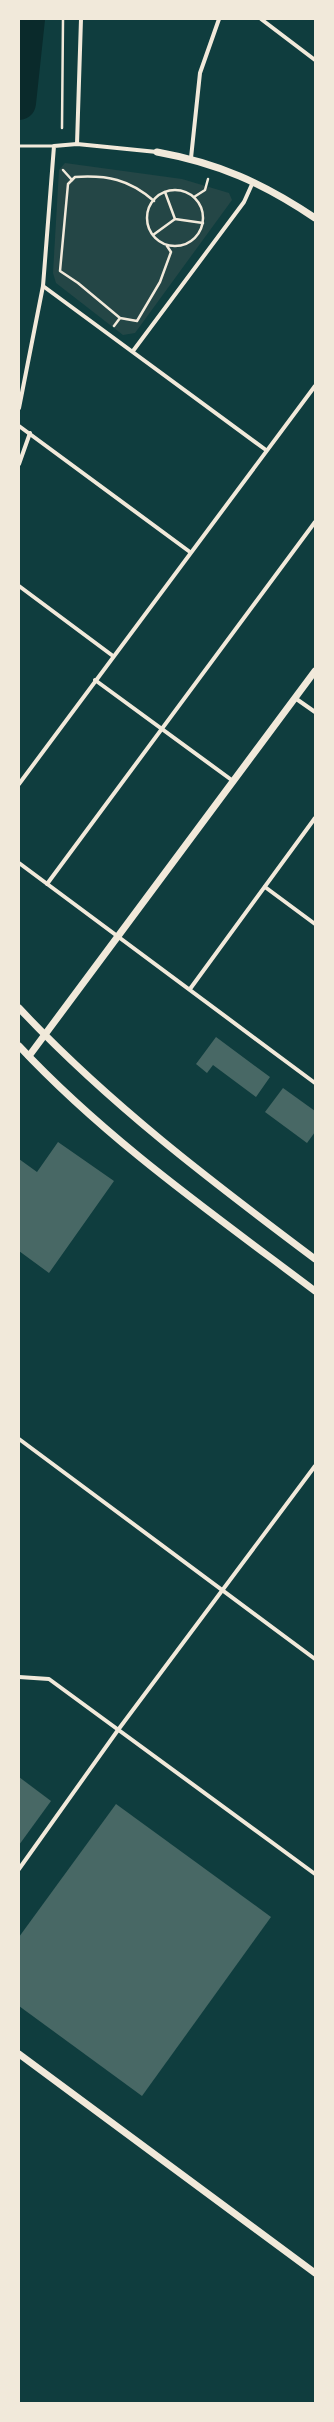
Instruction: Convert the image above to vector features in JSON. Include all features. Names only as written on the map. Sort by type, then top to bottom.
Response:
[{"type":"street","points":[[77,144],[81,19]]},
{"type":"street","points":[[191,158],[200,73],[219,19]]},
{"type":"street","points":[[261,19],[315,60]]},
{"type":"street","points":[[19,408],[43,286],[54,146],[77,144],[157,152],[191,158],[214,165],[254,182],[285,198],[315,218]]},
{"type":"street","points":[[134,351],[244,202],[254,182]]},
{"type":"street","points":[[43,286],[134,351],[266,450]]},
{"type":"street","points":[[19,784],[190,552],[315,386]]},
{"type":"street","points":[[19,426],[190,552]]},
{"type":"street","points":[[19,464],[30,433]]},
{"type":"street","points":[[47,884],[315,522]]},
{"type":"street","points":[[19,586],[113,656]]},
{"type":"street","points":[[29,1056],[315,671]]},
{"type":"street","points":[[95,680],[233,781]]},
{"type":"street","points":[[295,698],[315,712]]},
{"type":"street","points":[[190,989],[315,818]]},
{"type":"street","points":[[19,863],[315,1082]]},
{"type":"street","points":[[265,886],[315,924]]},
{"type":"street","points":[[19,1008],[44,1035],[91,1080],[152,1134],[315,1259]]},
{"type":"street","points":[[19,1046],[118,1140],[315,1291]]},
{"type":"street","points":[[19,1439],[315,1659]]},
{"type":"street","points":[[19,1869],[118,1730],[315,1466]]},
{"type":"street","points":[[19,1677],[49,1679],[315,1874]]},
{"type":"street","points":[[19,2054],[315,2273]]},
{"type":"lane","points":[[19,146],[54,146]]},
{"type":"path","points":[[62,128],[63,19]]},
{"type":"path","points":[[59,164],[72,180]]},
{"type":"path","points":[[154,200],[132,184],[100,176],[75,177],[68,184],[60,271],[83,287],[120,318],[137,321],[167,264],[171,252],[168,246],[153,235],[148,223],[147,214],[154,200],[165,192],[178,190],[194,197],[200,205],[203,223],[200,232],[190,243],[181,246],[168,246]]},
{"type":"path","points":[[194,197],[205,190],[208,179]]},
{"type":"path","points":[[165,192],[175,218]]},
{"type":"path","points":[[153,235],[175,218],[203,223]]},
{"type":"shaded area","points":[[65,163],[182,179],[229,193],[232,200],[135,333],[123,335],[56,283],[53,273],[59,170]]},
{"type":"building","points":[[216,1037],[270,1077],[256,1097],[213,1065],[207,1073],[196,1064]]},
{"type":"building","points":[[283,1088],[315,1111],[315,1132],[307,1143],[265,1112]]},
{"type":"building","points":[[58,1142],[114,1181],[49,1273],[19,1251],[19,1159],[37,1172]]},
{"type":"building","points":[[19,1777],[51,1801],[19,1845]]},
{"type":"building","points":[[116,1804],[271,1917],[142,2096],[19,2006],[19,1937]]},
{"type":"waterway","points":[[19,103],[28,19]]}]
